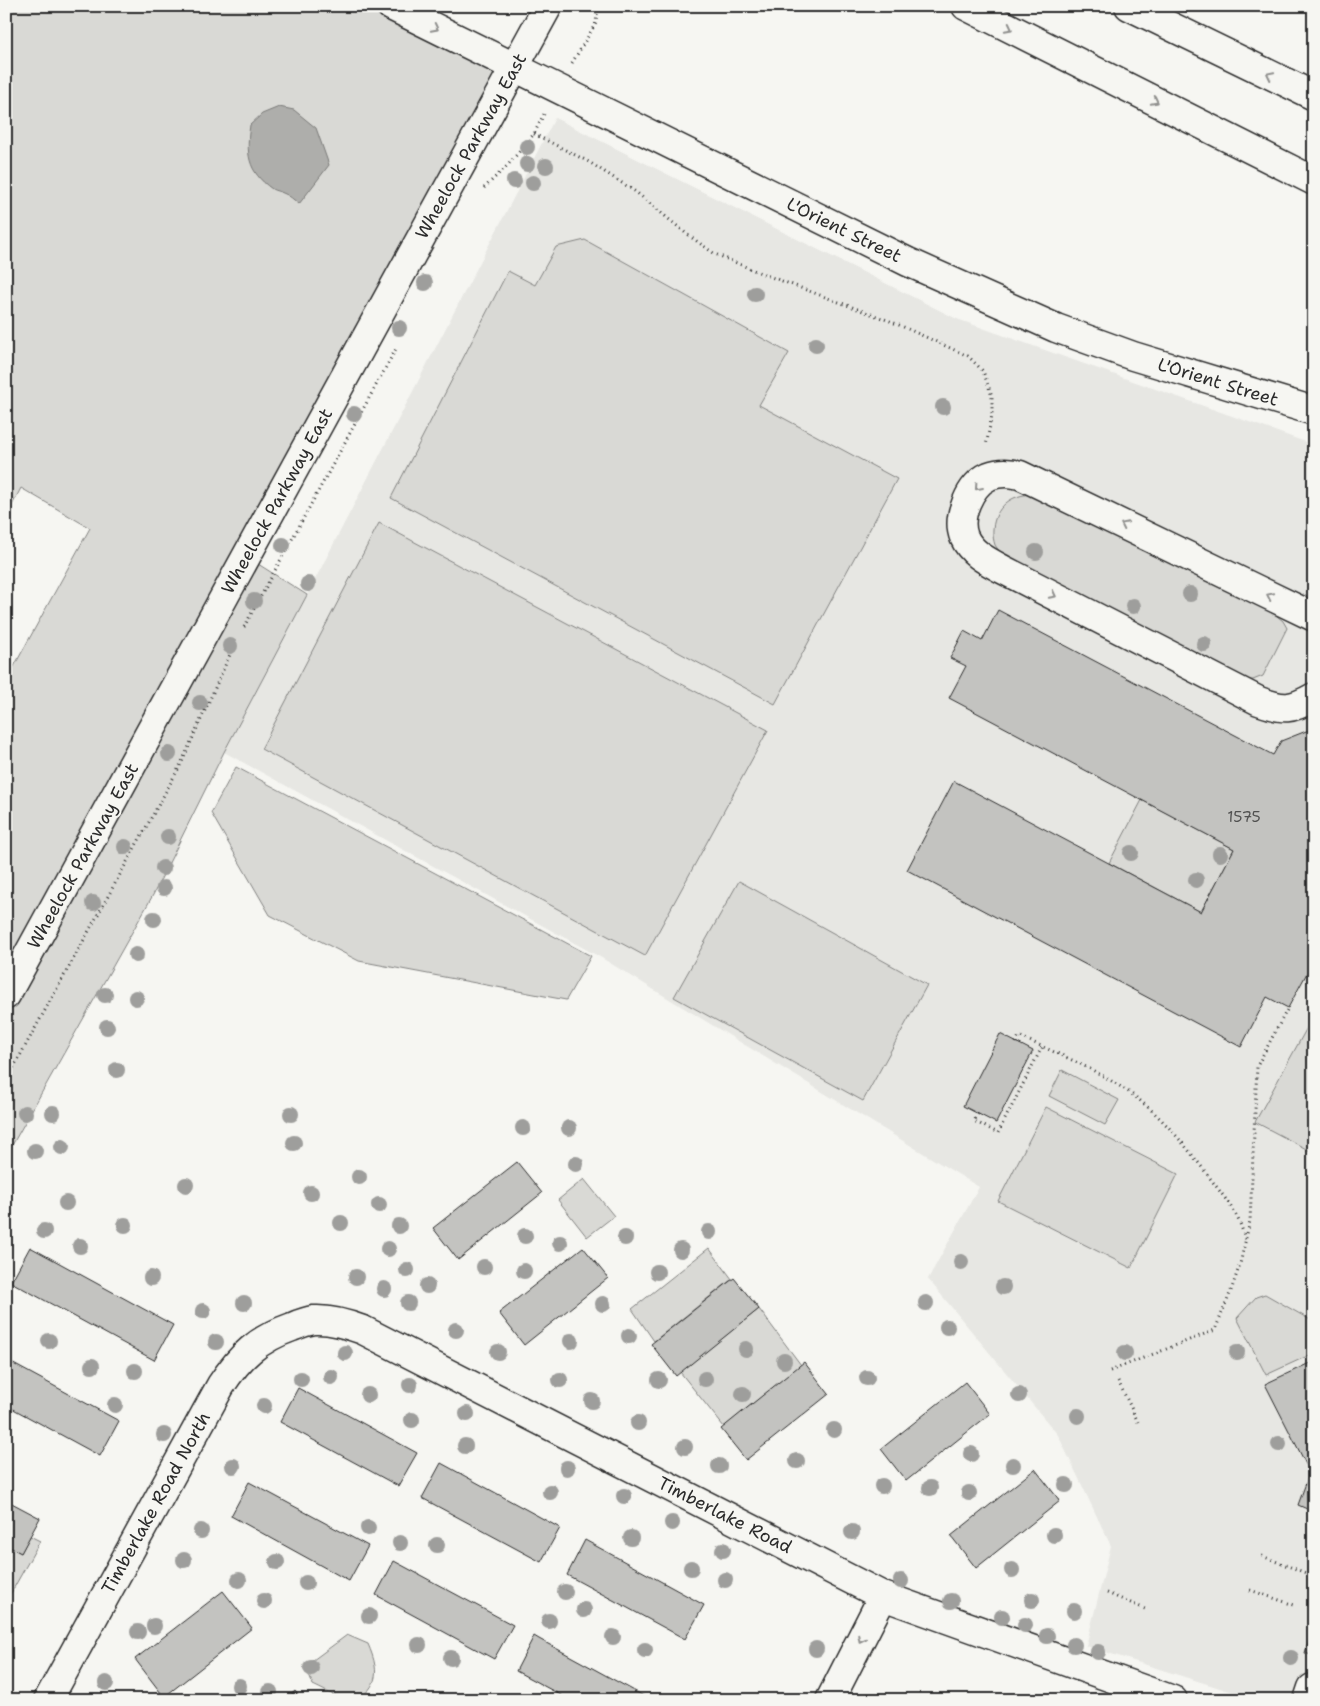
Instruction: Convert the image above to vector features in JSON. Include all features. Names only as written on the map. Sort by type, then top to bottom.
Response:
[{"type":"main road","name":"L'Orient Street","points":[[391,6],[899,258],[1056,328],[1133,356],[1314,411]]},
{"type":"main road","name":"Wheelock Parkway East","points":[[6,995],[548,6]]},
{"type":"main road","points":[[966,6],[1314,181]]},
{"type":"main road","points":[[1129,6],[1314,96]]},
{"type":"main road","points":[[1314,617],[1020,475],[1005,473],[990,476],[977,486],[968,499],[962,521],[962,532],[973,551],[984,559],[1259,701],[1278,708],[1297,706],[1314,697]]},
{"type":"main road","name":"Timberlake Road","points":[[288,1328],[312,1320],[319,1320],[338,1322],[363,1330],[884,1596],[1173,1700]]},
{"type":"main road","name":"Timberlake Road North","points":[[48,1700],[221,1385],[235,1364],[247,1352],[273,1334],[288,1328]]},
{"type":"main road","points":[[830,1700],[884,1596]]},
{"type":"main road","points":[[1308,1700],[1312,1688],[1314,1689]]},
{"type":"path","points":[[580,49],[596,23],[598,6]]},
{"type":"path","points":[[480,195],[485,186],[508,165],[534,134],[589,162],[636,192],[688,235],[716,254],[763,274],[890,322],[968,356],[982,371],[992,396],[992,415],[986,440],[990,476]]},
{"type":"path","points":[[6,1081],[181,764],[234,643],[401,339]]},
{"type":"path","points":[[1110,1370],[1215,1330],[1232,1291],[1250,1221],[1257,1066],[1288,1008]]},
{"type":"path","points":[[1016,1042],[1019,1036],[1121,1086],[1161,1120],[1187,1148],[1234,1211],[1241,1223],[1245,1244]]},
{"type":"path","points":[[978,1114],[974,1121],[998,1133],[1042,1047]]},
{"type":"path","points":[[1118,1381],[1138,1422]]},
{"type":"path","points":[[1262,1556],[1306,1573]]},
{"type":"path","points":[[1250,1590],[1294,1605]]},
{"type":"path","points":[[1108,1593],[1146,1609]]},
{"type":"shaded area","points":[[6,6],[391,6],[514,68],[247,557],[307,595],[224,752],[153,895],[6,1156],[6,681],[90,528],[21,488],[6,517]]},
{"type":"shaded area","points":[[279,107],[294,110],[316,128],[329,165],[299,204],[282,192],[273,190],[257,175],[250,161],[248,144],[250,125],[262,114]]},
{"type":"shaded area","points":[[555,118],[957,319],[1314,445],[1314,1700],[1258,1700],[1086,1646],[1111,1546],[1058,1435],[928,1279],[979,1187],[600,957],[224,752]]},
{"type":"shaded area","points":[[585,240],[789,353],[759,405],[897,479],[775,704],[391,498],[508,271],[535,285],[556,247]]},
{"type":"shaded area","points":[[1029,494],[1272,612],[1283,621],[1287,628],[1263,676],[1253,680],[1241,680],[1005,557],[995,545],[993,538],[994,524],[998,512],[1008,502]]},
{"type":"shaded area","points":[[379,523],[768,730],[645,956],[261,749]]},
{"type":"shaded area","points":[[236,767],[591,956],[566,1000],[359,961],[270,915],[211,813]]},
{"type":"shaded area","points":[[1142,800],[1234,849],[1201,912],[1109,863]]},
{"type":"shaded area","points":[[739,881],[927,985],[863,1101],[674,997]]},
{"type":"shaded area","points":[[1314,1015],[1314,1153],[1255,1122]]},
{"type":"shaded area","points":[[1062,1070],[1119,1100],[1105,1125],[1049,1096]]},
{"type":"shaded area","points":[[1046,1107],[1178,1174],[1131,1268],[998,1201]]},
{"type":"shaded area","points":[[584,1179],[614,1216],[587,1237],[558,1200]]},
{"type":"shaded area","points":[[709,1248],[732,1279],[654,1341],[632,1309]]},
{"type":"shaded area","points":[[1265,1294],[1314,1322],[1314,1353],[1266,1375],[1237,1318],[1256,1297]]},
{"type":"shaded area","points":[[759,1309],[801,1365],[724,1427],[680,1372]]},
{"type":"shaded area","points":[[30,1536],[40,1541],[6,1602],[6,1545],[21,1553]]},
{"type":"shaded area","points":[[347,1635],[368,1644],[376,1673],[367,1692],[362,1696],[348,1699],[338,1697],[313,1685],[305,1666]]},
{"type":"building","points":[[998,610],[1273,755],[1281,741],[1314,728],[1314,960],[1288,1008],[1267,997],[1241,1047],[907,870],[954,781],[1201,912],[1234,849],[949,698],[966,666],[950,658],[964,631],[982,641]]},
{"type":"building","points":[[1000,1034],[1033,1051],[996,1123],[963,1106]]},
{"type":"building","points":[[517,1162],[542,1193],[458,1260],[433,1228]]},
{"type":"building","points":[[30,1247],[173,1325],[154,1360],[11,1282]]},
{"type":"building","points":[[583,1247],[608,1278],[524,1345],[499,1313]]},
{"type":"building","points":[[734,1278],[759,1309],[676,1376],[651,1344]]},
{"type":"building","points":[[6,1360],[119,1421],[100,1456],[6,1405]]},
{"type":"building","points":[[1314,1361],[1314,1512],[1298,1505],[1310,1472],[1265,1384]]},
{"type":"building","points":[[804,1362],[829,1394],[746,1460],[721,1429]]},
{"type":"building","points":[[965,1382],[990,1414],[906,1481],[881,1449]]},
{"type":"building","points":[[298,1388],[417,1453],[398,1486],[280,1422]]},
{"type":"building","points":[[441,1463],[560,1528],[541,1562],[422,1498]]},
{"type":"building","points":[[1035,1469],[1060,1501],[976,1568],[951,1536]]},
{"type":"building","points":[[249,1482],[368,1546],[349,1581],[231,1516]]},
{"type":"building","points":[[6,1500],[40,1518],[21,1553],[6,1545]]},
{"type":"building","points":[[585,1540],[704,1605],[685,1639],[567,1575]]},
{"type":"building","points":[[394,1561],[513,1625],[494,1659],[376,1595]]},
{"type":"building","points":[[223,1591],[252,1628],[164,1697],[135,1659]]},
{"type":"building","points":[[1314,1624],[1314,1656],[1305,1653]]},
{"type":"building","points":[[534,1636],[651,1700],[570,1700],[516,1671]]},
{"type":"building","points":[[295,1691],[302,1700],[284,1700],[286,1699]]}]
